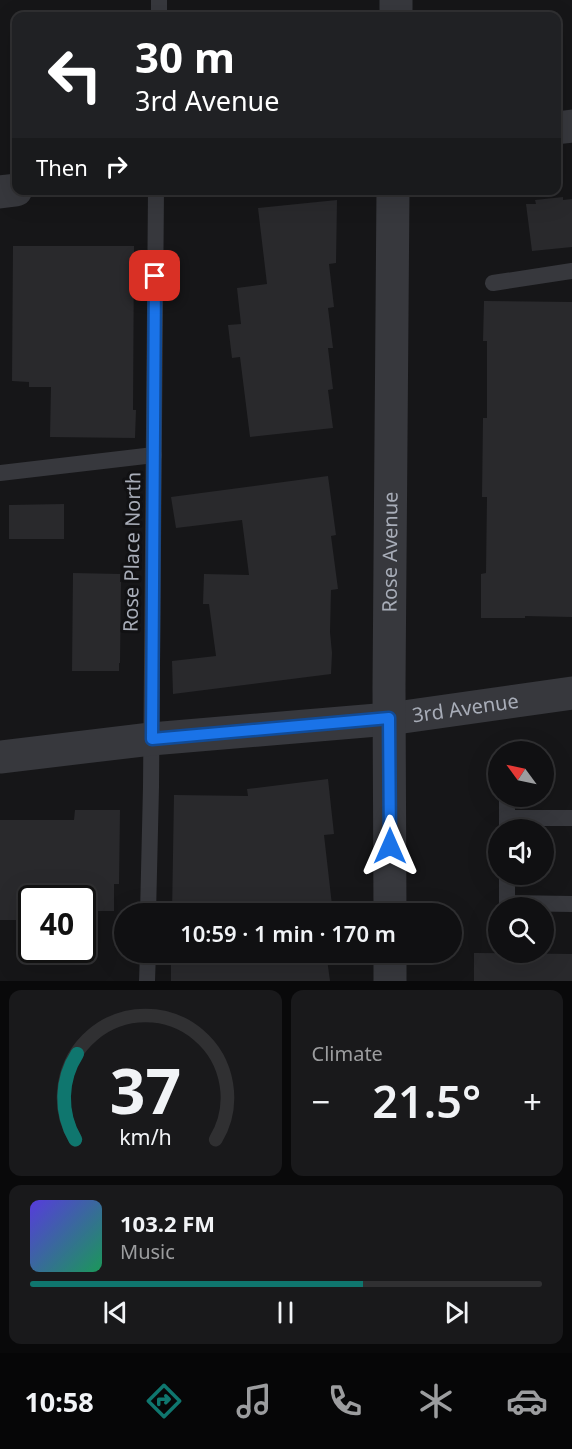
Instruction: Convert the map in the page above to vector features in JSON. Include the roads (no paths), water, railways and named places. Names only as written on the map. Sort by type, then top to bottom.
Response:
[{"type":"street","name":"Rose Avenue","points":[[390,903],[393,195]]},
{"type":"street","name":"3rd Avenue","points":[[0,757],[152,739],[389,718],[572,693]]},
{"type":"street","points":[[390,963],[390,981]]},
{"type":"lane","name":"Rose Place North","points":[[148,903],[152,739],[156,195]]},
{"type":"lane","points":[[493,283],[572,271]]},
{"type":"lane","points":[[0,473],[154,455]]},
{"type":"lane","points":[[554,820],[572,818]]},
{"type":"lane","points":[[507,885],[507,903],[572,904]]},
{"type":"lane","points":[[147,981],[148,963]]}]
